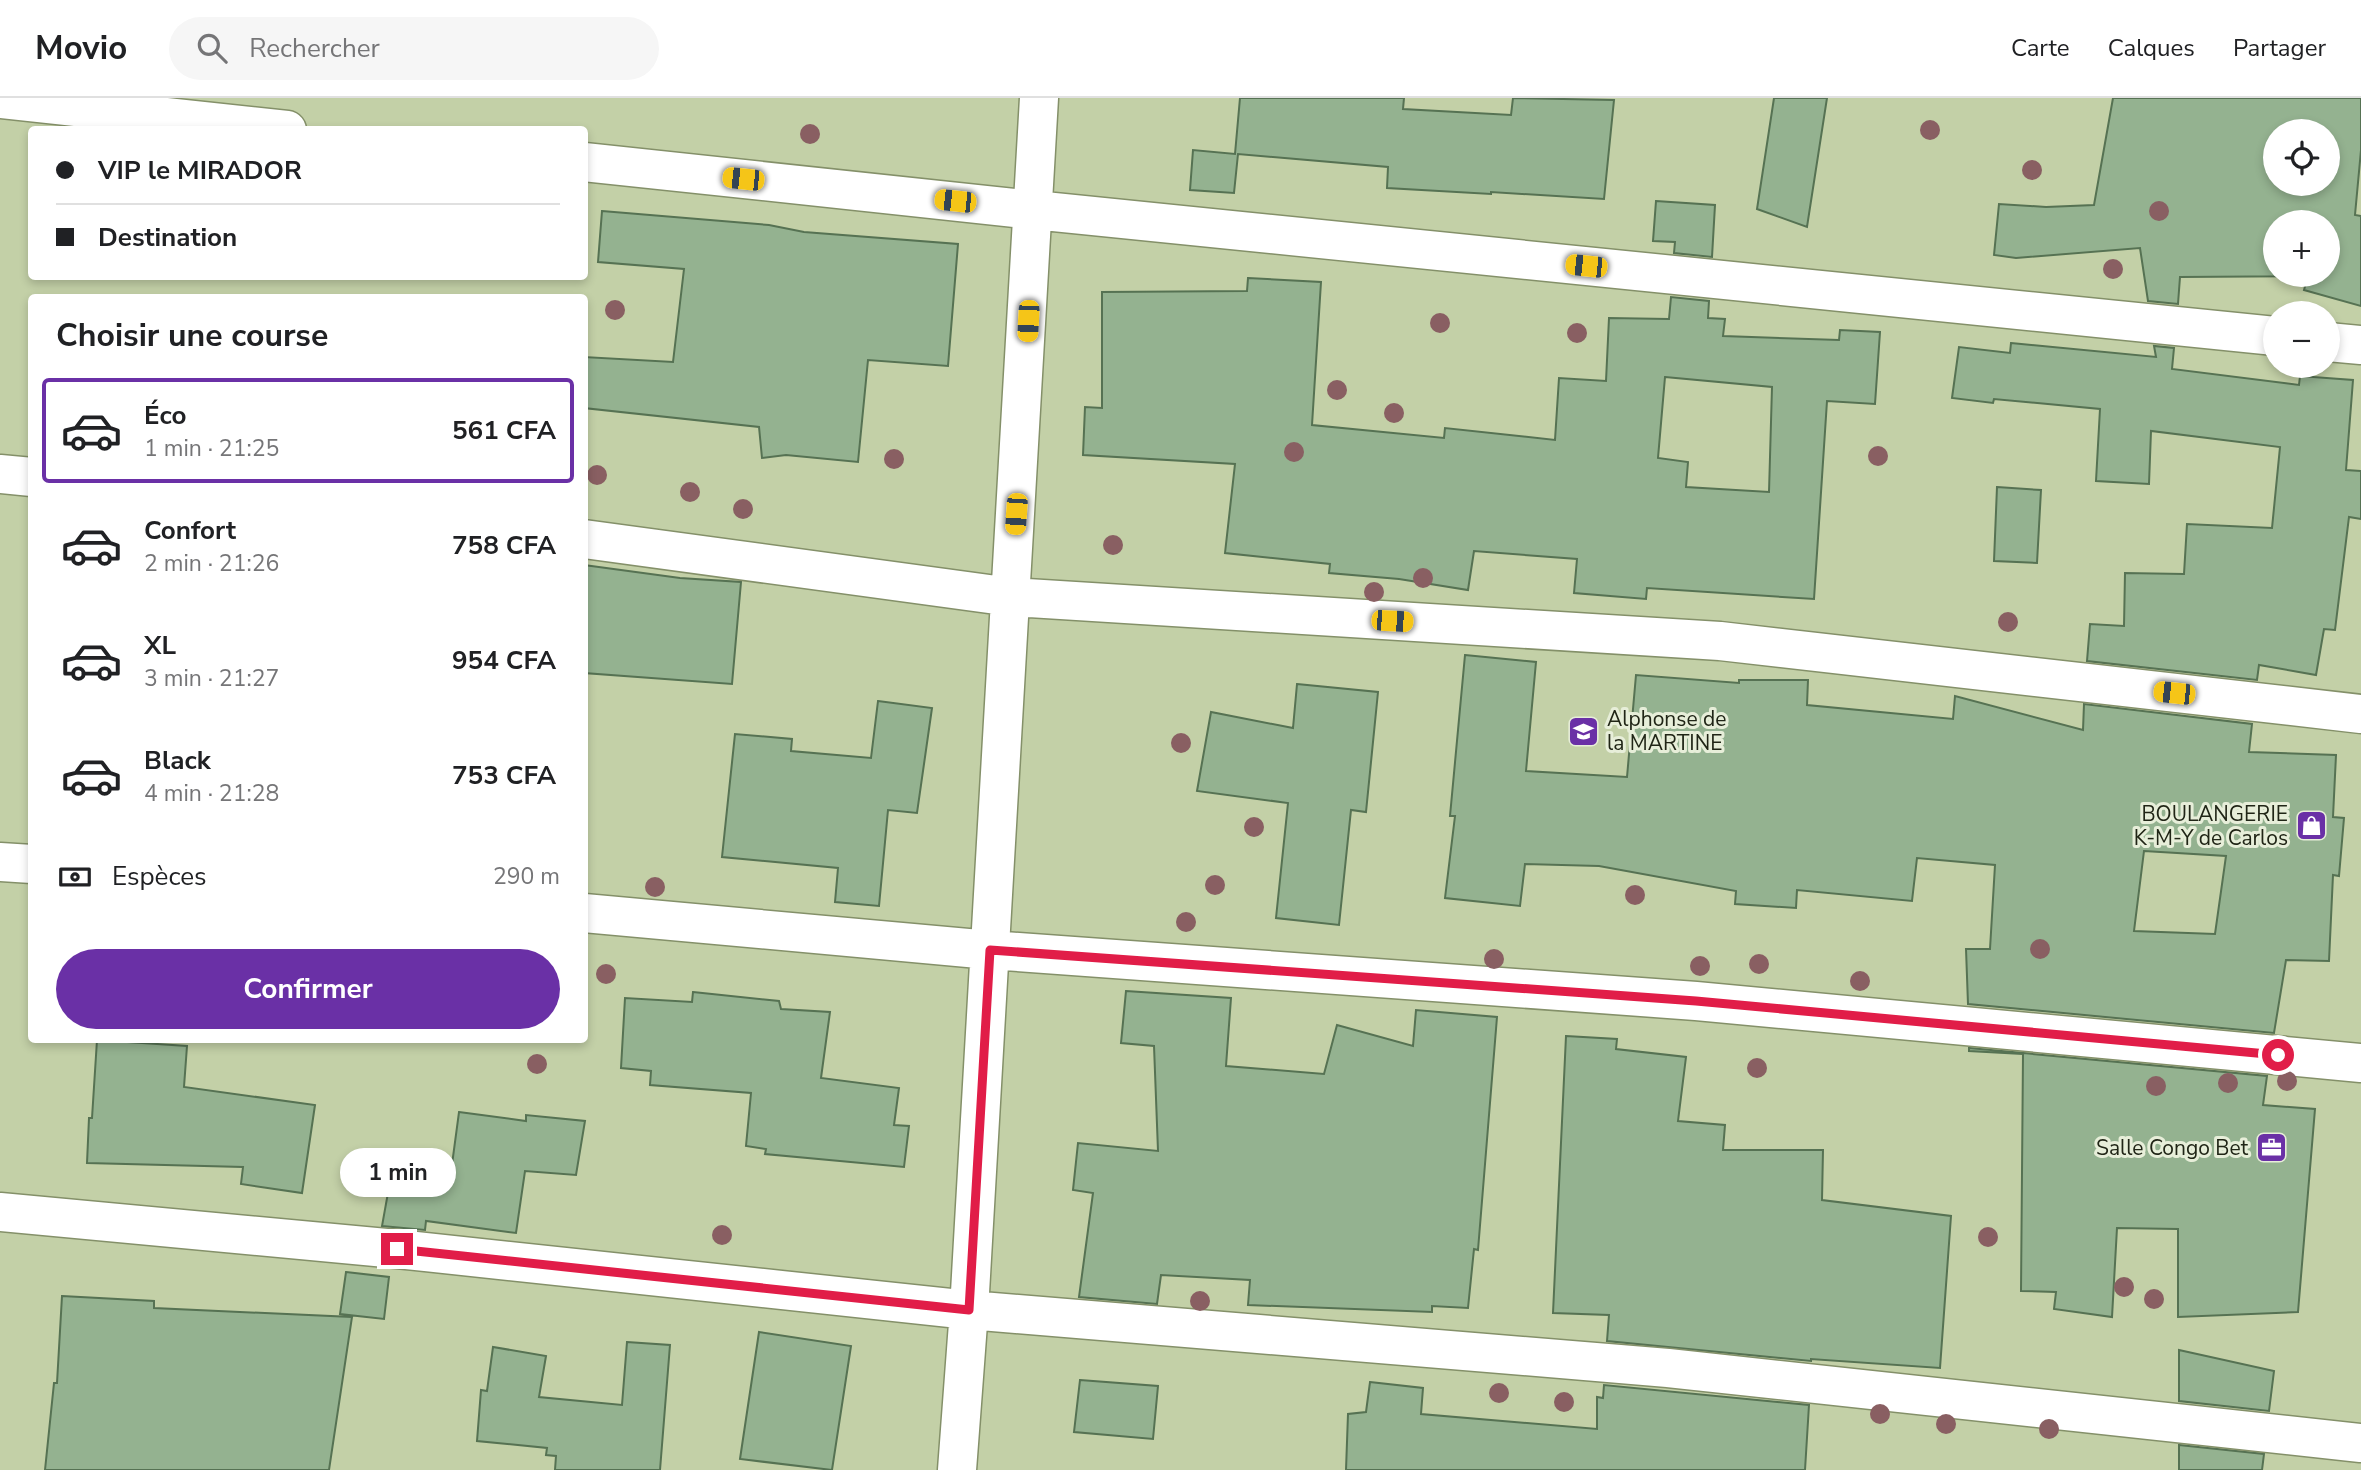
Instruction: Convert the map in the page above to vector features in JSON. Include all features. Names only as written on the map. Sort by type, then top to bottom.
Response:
[{"type":"street","points":[[957,1470],[969,1310],[1039,98]]},
{"type":"street","points":[[0,99],[250,126]]},
{"type":"street","points":[[588,162],[2263,335]]},
{"type":"street","points":[[2340,343],[2361,345]]},
{"type":"street","points":[[0,474],[28,477]]},
{"type":"street","points":[[588,540],[1011,597],[1720,641],[2361,714]]},
{"type":"street","points":[[0,862],[28,864]]},
{"type":"street","points":[[588,913],[990,950],[1696,1001],[2361,1063]]},
{"type":"street","points":[[0,1212],[397,1249],[969,1310],[1668,1368],[2361,1443]]},
{"type":"building","points":[[1240,98],[1404,98],[1403,109],[1511,115],[1513,98],[1614,100],[1604,199],[1387,188],[1388,167],[1238,154],[1234,193],[1190,190],[1193,150],[1235,154]]},
{"type":"building","points":[[1774,98],[1827,98],[1807,227],[1757,209]]},
{"type":"building","points":[[2113,98],[2361,98],[2361,150],[2355,215],[2361,216],[2361,306],[2304,290],[2305,287],[2340,287],[2340,210],[2263,210],[2263,276],[2180,277],[2178,304],[2148,301],[2140,248],[2016,258],[1994,255],[1999,204],[2046,207],[2094,205]]},
{"type":"building","points":[[1656,201],[1715,205],[1712,257],[1674,253],[1675,242],[1653,241]]},
{"type":"building","points":[[602,211],[769,225],[804,232],[958,244],[948,366],[868,360],[858,462],[786,455],[762,458],[759,427],[588,408],[588,357],[673,362],[684,269],[598,262]]},
{"type":"building","points":[[1248,278],[1321,282],[1312,425],[1444,438],[1445,428],[1555,440],[1559,378],[1606,381],[1609,318],[1669,319],[1671,297],[1709,301],[1708,318],[1725,319],[1723,336],[1839,340],[1840,330],[1880,332],[1875,404],[1827,401],[1814,599],[1647,588],[1646,599],[1574,593],[1577,559],[1474,551],[1468,590],[1399,579],[1329,573],[1330,564],[1225,553],[1235,464],[1083,455],[1085,407],[1102,408],[1102,292],[1247,291]],"holes":[[[1665,377],[1772,387],[1769,492],[1686,487],[1688,462],[1658,458]]]},
{"type":"building","points":[[2011,343],[2156,357],[2154,346],[2174,348],[2172,369],[2299,385],[2300,378],[2353,380],[2346,470],[2361,471],[2361,519],[2349,517],[2335,630],[2324,629],[2316,675],[2259,665],[2257,680],[2087,661],[2090,624],[2124,626],[2125,573],[2184,574],[2187,524],[2272,528],[2280,447],[2151,431],[2149,484],[2096,481],[2100,409],[1994,399],[1993,403],[1952,398],[1959,347],[2010,353]]},
{"type":"building","points":[[1997,487],[2041,490],[2037,563],[1994,561]]},
{"type":"building","points":[[588,566],[680,578],[741,582],[732,684],[588,673]]},
{"type":"building","points":[[1465,655],[1536,662],[1526,771],[1627,777],[1636,675],[1739,683],[1739,680],[1808,680],[1807,705],[1953,719],[1955,696],[2083,730],[2084,704],[2252,724],[2249,752],[2336,755],[2333,817],[2344,818],[2339,876],[2333,875],[2329,961],[2286,960],[2274,1033],[1968,1004],[1966,949],[1990,949],[1995,865],[1917,858],[1912,901],[1797,890],[1796,908],[1735,904],[1736,891],[1599,866],[1525,864],[1520,906],[1445,898],[1455,816],[1450,816]],"holes":[[[2144,851],[2226,856],[2215,934],[2134,931]]]},
{"type":"building","points":[[1297,684],[1378,692],[1366,812],[1351,810],[1339,925],[1276,918],[1288,803],[1197,791],[1211,712],[1293,728]]},
{"type":"building","points":[[878,701],[932,708],[917,813],[888,810],[879,906],[835,902],[838,868],[722,857],[735,734],[792,739],[791,751],[871,758]]},
{"type":"building","points":[[1126,991],[1231,998],[1226,1066],[1324,1074],[1337,1025],[1413,1046],[1416,1010],[1497,1017],[1478,1250],[1474,1249],[1468,1308],[1432,1306],[1432,1312],[1248,1305],[1250,1280],[1161,1275],[1157,1304],[1079,1297],[1093,1193],[1073,1190],[1078,1143],[1158,1151],[1154,1046],[1121,1043]]},
{"type":"building","points":[[693,992],[779,1001],[781,1009],[830,1012],[821,1078],[899,1088],[894,1125],[909,1126],[904,1167],[765,1154],[766,1149],[746,1146],[751,1093],[650,1085],[651,1071],[621,1068],[625,998],[692,1002]]},
{"type":"building","points":[[1566,1036],[1617,1039],[1616,1049],[1686,1057],[1678,1121],[1725,1125],[1723,1150],[1823,1150],[1822,1200],[1951,1216],[1940,1368],[1811,1361],[1607,1341],[1609,1315],[1553,1313]]},
{"type":"building","points":[[97,1043],[187,1046],[184,1087],[315,1105],[302,1193],[241,1184],[243,1167],[87,1163],[89,1118],[92,1118]]},
{"type":"building","points":[[1969,1048],[2267,1076],[2263,1105],[2315,1109],[2298,1312],[2178,1317],[2178,1229],[2117,1228],[2112,1317],[2054,1309],[2056,1292],[2021,1291],[2023,1054],[1969,1051]]},
{"type":"building","points":[[459,1112],[526,1121],[526,1115],[585,1121],[576,1175],[525,1171],[516,1233],[426,1221],[425,1230],[382,1226],[391,1176],[449,1187]]},
{"type":"building","points":[[346,1272],[389,1277],[384,1319],[340,1314]]},
{"type":"building","points":[[62,1296],[154,1301],[154,1308],[352,1317],[329,1470],[45,1470],[54,1383],[57,1383]]},
{"type":"building","points":[[759,1332],[851,1346],[832,1470],[740,1459]]},
{"type":"building","points":[[627,1342],[670,1345],[660,1470],[555,1470],[556,1456],[546,1455],[547,1448],[477,1441],[481,1390],[487,1391],[493,1347],[546,1356],[539,1397],[622,1405]]},
{"type":"building","points":[[2179,1350],[2274,1371],[2269,1411],[2179,1401]]},
{"type":"building","points":[[1080,1380],[1158,1386],[1153,1439],[1074,1432]]},
{"type":"building","points":[[1370,1382],[1423,1388],[1421,1414],[1597,1429],[1597,1397],[1603,1398],[1604,1385],[1809,1405],[1805,1470],[1346,1470],[1348,1414],[1366,1412]]},
{"type":"building","points":[[2179,1445],[2264,1454],[2262,1470],[2179,1470]]},
{"type":"place","name":"Alphonse de la MARTINE","points":[[1584,731]]},
{"type":"place","name":"BOULANGERIE K-M-Y de Carlos","points":[[2311,826]]},
{"type":"place","name":"Salle Congo Bet","points":[[2271,1148]]},
{"type":"route","points":[[397,1249],[969,1310],[990,950],[1696,1001],[2278,1055]]}]
